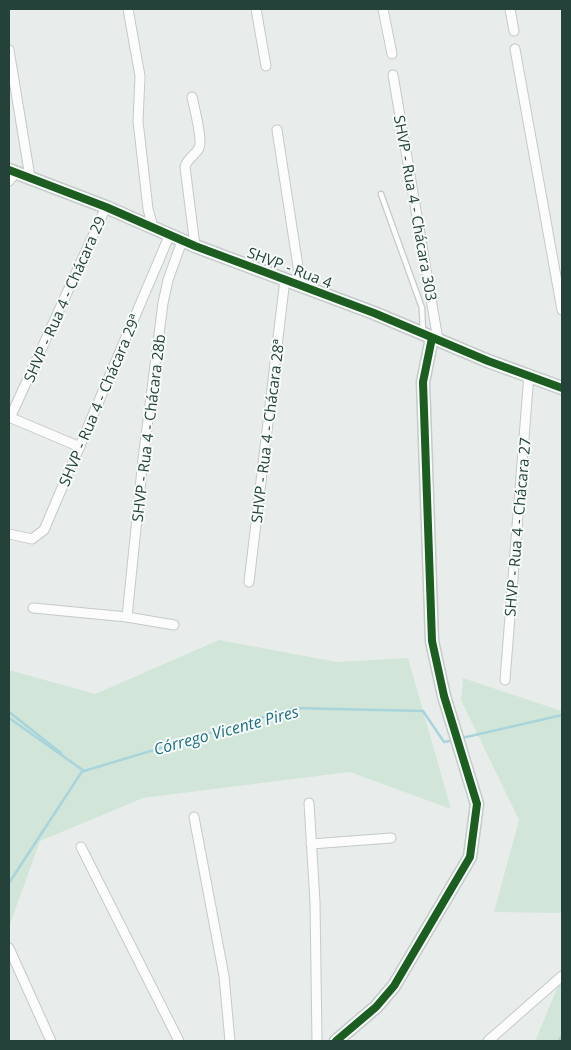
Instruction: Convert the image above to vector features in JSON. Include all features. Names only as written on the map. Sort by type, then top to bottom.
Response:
[{"type":"street","points":[[128,9],[140,76],[138,121],[148,209],[152,227]]},
{"type":"street","points":[[256,9],[266,66]]},
{"type":"street","points":[[383,9],[392,54]]},
{"type":"street","points":[[510,9],[514,32]]},
{"type":"street","points":[[515,49],[562,310]]},
{"type":"street","points":[[9,50],[30,176]]},
{"type":"street","name":"SHVP - Rua 4 - Chácara 303","points":[[393,76],[431,337]]},
{"type":"street","points":[[192,97],[200,144],[196,152],[186,162],[185,167],[195,246]]},
{"type":"street","points":[[277,130],[301,286]]},
{"type":"street","name":"SHVP - Rua 4","points":[[11,174],[30,176],[170,234],[182,241],[285,279],[562,388]]},
{"type":"street","name":"SHVP - Rua 4 - Chácara 29","points":[[80,447],[10,418],[106,207]]},
{"type":"street","name":"SHVP - Rua 4 - Chácara 29ª","points":[[9,534],[28,539],[36,538],[41,534],[170,234]]},
{"type":"street","name":"SHVP - Rua 4 - Chácara 28b","points":[[127,617],[142,468],[163,303],[168,280],[182,241]]},
{"type":"street","name":"SHVP - Rua 4 - Chácara 28ª","points":[[249,582],[285,279]]},
{"type":"street","points":[[336,1041],[386,997],[426,934],[470,857],[477,804],[444,696],[432,641],[423,401],[424,374],[431,337]]},
{"type":"street","name":"SHVP - Rua 4 - Chácara 27","points":[[504,680],[529,374]]},
{"type":"street","points":[[33,608],[127,617],[174,625]]},
{"type":"street","points":[[309,803],[316,930],[317,1041]]},
{"type":"street","points":[[194,817],[224,976],[230,1041]]},
{"type":"street","points":[[311,844],[391,838]]},
{"type":"street","points":[[81,846],[179,1041]]},
{"type":"street","points":[[9,948],[51,1041]]},
{"type":"street","points":[[488,1041],[562,976]]},
{"type":"lane","points":[[381,194],[431,337]]},
{"type":"green space","points":[[219,640],[337,662],[408,658],[451,809],[350,772],[143,798],[40,841],[9,927],[9,670],[95,694]]},
{"type":"green space","points":[[463,678],[562,711],[562,913],[494,912],[519,820],[461,700]]},
{"type":"green space","points":[[562,976],[562,1041],[535,1041],[537,1037]]},
{"type":"waterway","name":"Córrego Vicente Pires","points":[[9,718],[84,771],[294,708],[423,711],[444,742],[455,740]]},
{"type":"waterway","name":"Córrego Vicente Pires","points":[[9,712],[61,753]]},
{"type":"waterway","name":"Córrego Vicente Pires","points":[[462,738],[562,715]]},
{"type":"waterway","points":[[9,883],[83,770]]},
{"type":"waterway","points":[[559,1041],[562,1036]]},
{"type":"cycle path","points":[[9,170],[106,207],[195,246],[374,313],[488,361],[562,388]]},
{"type":"cycle path","points":[[336,1041],[376,1007],[394,986],[470,857],[477,804],[444,696],[432,641],[423,382],[432,338]]}]
